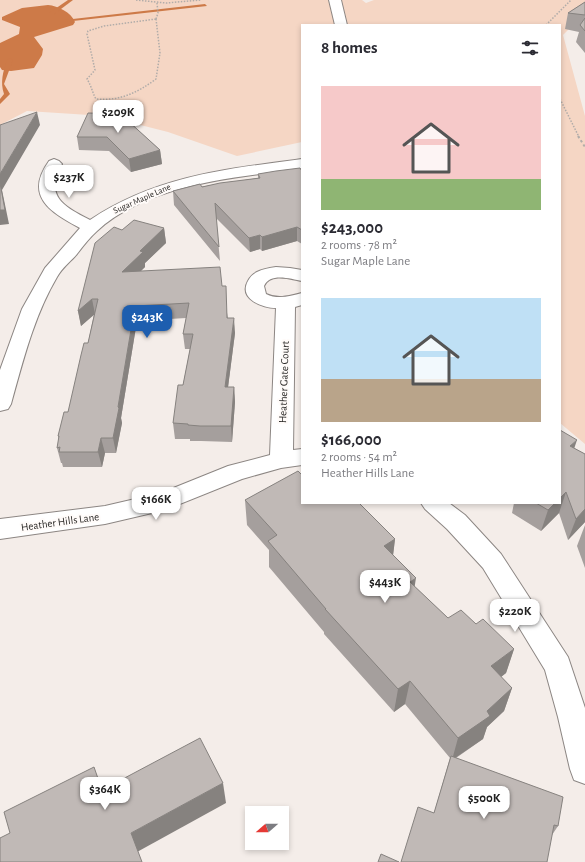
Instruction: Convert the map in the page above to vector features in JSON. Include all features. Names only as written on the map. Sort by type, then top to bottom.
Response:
[{"type":"street","points":[[335,0],[341,24]]},
{"type":"street","points":[[54,164],[46,178],[46,188],[51,201],[59,209],[91,227]]},
{"type":"street","name":"Sugar Maple Lane","points":[[0,404],[16,353],[33,307],[47,278],[91,227],[124,206],[175,185],[231,173],[301,164]]},
{"type":"street","name":"Heather Gate Court","points":[[292,458],[294,302],[276,304],[261,298],[256,293],[255,288],[257,282],[269,274],[286,272],[301,276]]},
{"type":"street","name":"Heather Hills Lane","points":[[0,529],[104,516],[158,503],[236,472],[292,458]]},
{"type":"street","points":[[434,504],[456,522],[492,561],[558,666],[573,717],[585,769]]},
{"type":"path","points":[[136,0],[157,3],[201,0]]},
{"type":"path","points":[[547,24],[571,0]]},
{"type":"path","points":[[156,18],[104,26],[88,31],[95,70],[87,79],[93,88],[92,94],[96,99],[106,101],[128,96],[145,88],[156,79],[160,53],[156,18],[158,13],[156,6],[157,3]]},
{"type":"path","points":[[561,101],[576,133],[585,147]]},
{"type":"shaded area","points":[[0,0],[362,0],[366,3],[374,0],[585,0],[585,13],[563,35],[585,116],[585,444],[561,424],[561,24],[301,24],[301,142],[237,156],[168,132],[105,116],[27,111],[0,125]]},
{"type":"shaded area","points":[[48,5],[60,8],[67,12],[75,22],[73,25],[34,37],[43,49],[42,55],[34,68],[11,71],[2,70],[0,67],[0,43],[19,34],[20,27],[2,20],[2,17],[22,8]]},
{"type":"building","points":[[585,2],[585,15],[568,13]]},
{"type":"building","points":[[585,18],[585,31],[580,25]]},
{"type":"building","points":[[37,112],[0,174],[0,125]]},
{"type":"building","points":[[88,113],[126,114],[124,120],[127,120],[160,150],[129,159],[107,137],[77,137]]},
{"type":"building","points":[[300,168],[301,170],[301,229],[297,227],[262,237],[260,235],[249,238],[215,203],[219,247],[173,191],[200,184],[202,187],[260,178],[258,174]]},
{"type":"building","points":[[0,183],[5,210],[0,210]]},
{"type":"building","points":[[134,220],[164,228],[140,251],[143,252],[122,272],[220,267],[222,286],[226,286],[227,318],[234,318],[225,387],[234,387],[231,426],[200,426],[173,423],[178,385],[183,385],[193,334],[183,334],[189,303],[135,306],[113,438],[101,438],[98,452],[59,452],[60,447],[57,448],[58,436],[64,412],[68,412],[84,343],[88,343],[98,299],[92,299],[78,311],[95,243],[114,227],[122,230]]},
{"type":"building","points":[[561,431],[577,440],[570,446],[585,454],[585,509],[576,519],[566,492],[561,497]]},
{"type":"building","points":[[298,471],[301,474],[301,504],[360,504],[395,539],[384,546],[416,578],[410,582],[448,618],[461,610],[476,624],[483,619],[514,649],[491,666],[512,688],[487,711],[490,716],[458,738],[410,681],[398,689],[325,609],[268,541],[277,535],[245,500]]},
{"type":"building","points":[[538,504],[554,504],[548,510]]},
{"type":"building","points":[[200,738],[223,783],[131,833],[142,862],[0,862],[0,838],[10,833],[4,812],[94,767],[102,790]]},
{"type":"building","points":[[451,756],[563,797],[558,826],[554,825],[547,862],[401,862],[418,807],[434,813]]},
{"type":"building","points":[[381,854],[399,862],[378,862]]},
{"type":"waterway","points":[[51,14],[71,0]]},
{"type":"waterway","points":[[64,21],[205,5]]},
{"type":"waterway","points":[[0,102],[7,94],[1,84],[10,60]]}]
